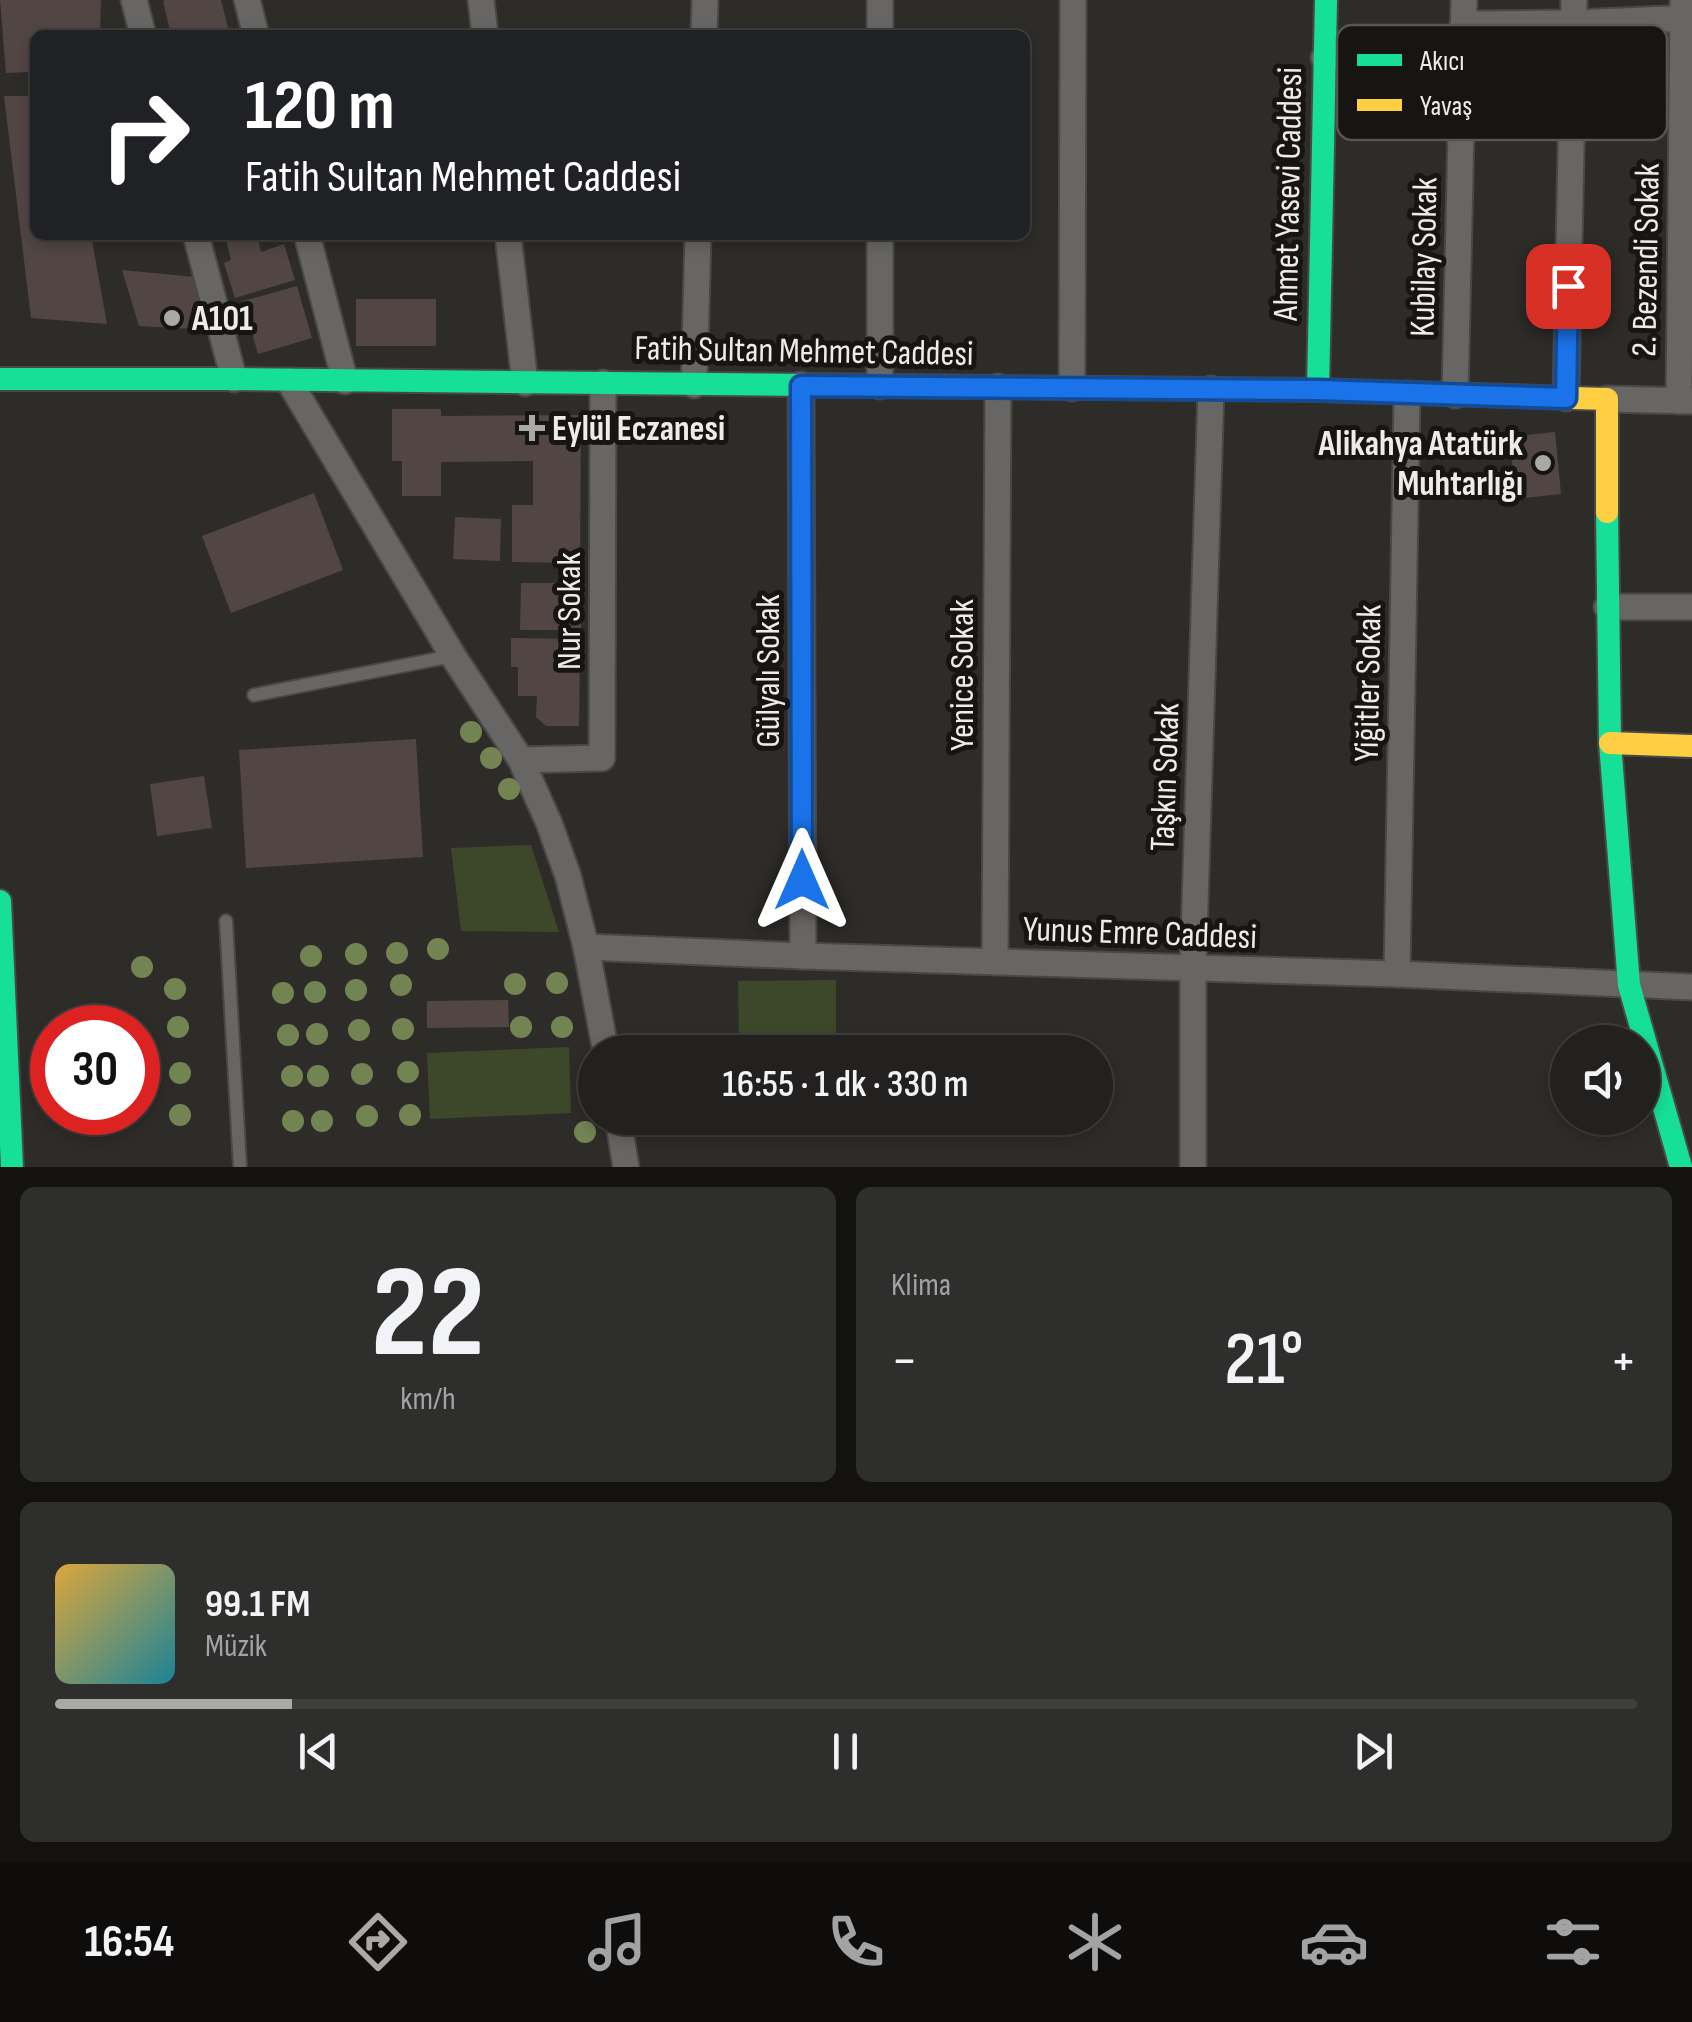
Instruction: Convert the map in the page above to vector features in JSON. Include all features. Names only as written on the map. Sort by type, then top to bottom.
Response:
[{"type":"street","points":[[134,0],[142,30]]},
{"type":"street","points":[[248,0],[255,30]]},
{"type":"street","points":[[481,0],[484,30]]},
{"type":"street","points":[[704,30],[706,0]]},
{"type":"street","points":[[880,0],[880,30]]},
{"type":"street","points":[[1072,388],[1073,0]]},
{"type":"street","name":"Ahmet Yasevi Caddesi","points":[[1318,390],[1326,0]]},
{"type":"street","points":[[1464,12],[1686,12]]},
{"type":"street","name":"2. Bezendi Sokak","points":[[1686,12],[1686,401]]},
{"type":"street","points":[[1324,58],[1337,57]]},
{"type":"street","name":"Kubilay Sokak","points":[[1455,395],[1460,140]]},
{"type":"street","points":[[1566,398],[1571,140]]},
{"type":"street","points":[[197,240],[234,379]]},
{"type":"street","points":[[309,240],[345,381]]},
{"type":"street","points":[[509,240],[525,383]]},
{"type":"street","points":[[694,384],[698,240]]},
{"type":"street","points":[[880,240],[880,386]]},
{"type":"street","name":"Fatih Sultan Mehmet Caddesi","points":[[0,379],[1318,390],[1607,399]]},
{"type":"street","points":[[289,381],[520,760],[568,876],[603,1035]]},
{"type":"street","name":"Nur Sokak","points":[[520,760],[602,758],[603,383]]},
{"type":"street","name":"Gülyalı Sokak","points":[[801,386],[803,956]]},
{"type":"street","name":"Yenice Sokak","points":[[995,962],[998,387]]},
{"type":"street","name":"Taşkın Sokak","points":[[1193,1167],[1193,968],[1211,389]]},
{"type":"street","name":"Yiğitler Sokak","points":[[1397,974],[1407,394]]},
{"type":"street","points":[[1681,1167],[1629,985],[1610,743],[1607,399],[1686,401]]},
{"type":"street","points":[[1607,607],[1692,608]]},
{"type":"street","points":[[1610,743],[1692,746]]},
{"type":"street","points":[[0,900],[12,1167]]},
{"type":"street","name":"Yunus Emre Caddesi","points":[[586,947],[1692,987]]},
{"type":"street","points":[[621,1135],[626,1167]]},
{"type":"lane","points":[[254,695],[454,656]]},
{"type":"lane","points":[[226,921],[240,1167]]},
{"type":"green space","points":[[531,845],[559,932],[461,931],[451,848]]},
{"type":"green space","points":[[836,980],[836,1035],[739,1035],[738,981]]},
{"type":"green space","points":[[569,1047],[571,1113],[430,1119],[427,1053]]},
{"type":"building","points":[[0,0],[101,0],[100,30],[30,30],[30,78],[29,72],[6,73]]},
{"type":"building","points":[[221,0],[229,30],[170,30],[163,1]]},
{"type":"building","points":[[4,96],[30,96],[30,240],[92,240],[107,324],[31,318]]},
{"type":"building","points":[[226,240],[258,240],[261,252],[284,244],[295,280],[235,298],[224,263],[231,260]]},
{"type":"building","points":[[122,270],[195,277],[210,330],[139,326]]},
{"type":"building","points":[[297,286],[312,338],[258,354],[243,301]]},
{"type":"building","points":[[356,299],[436,299],[436,346],[356,346]]},
{"type":"building","points":[[392,409],[441,409],[441,416],[581,415],[580,563],[512,562],[512,505],[533,505],[533,461],[441,462],[441,496],[402,496],[402,461],[392,461]]},
{"type":"building","points":[[1555,432],[1561,494],[1516,499],[1509,437]]},
{"type":"building","points":[[314,493],[343,570],[231,613],[202,536]]},
{"type":"building","points":[[455,517],[501,519],[500,561],[453,559]]},
{"type":"building","points":[[521,583],[581,583],[581,630],[520,630]]},
{"type":"building","points":[[511,638],[580,639],[579,726],[546,726],[536,717],[537,696],[518,696],[518,667],[511,667]]},
{"type":"building","points":[[416,739],[423,857],[246,868],[239,750]]},
{"type":"building","points":[[204,776],[212,828],[157,836],[150,784]]},
{"type":"building","points":[[508,1000],[509,1027],[427,1028],[427,1001]]},
{"type":"traffic: fast","points":[[1318,390],[1326,0]]},
{"type":"traffic: fast","points":[[0,379],[995,387]]},
{"type":"traffic: fast","points":[[1607,512],[1610,743],[1629,985],[1681,1167]]},
{"type":"traffic: fast","points":[[0,901],[12,1167]]},
{"type":"traffic: slow","points":[[995,387],[1318,390],[1607,399],[1607,512]]},
{"type":"traffic: slow","points":[[1610,743],[1692,746]]},
{"type":"place","name":"A101","points":[[172,318]]},
{"type":"place","name":"Eylül Eczanesi","points":[[532,428]]},
{"type":"place","name":"Alikahya Atatürk Muhtarlığı","points":[[1543,463]]},
{"type":"route","points":[[802,880],[801,386],[1318,390],[1566,398],[1568,286]]}]
